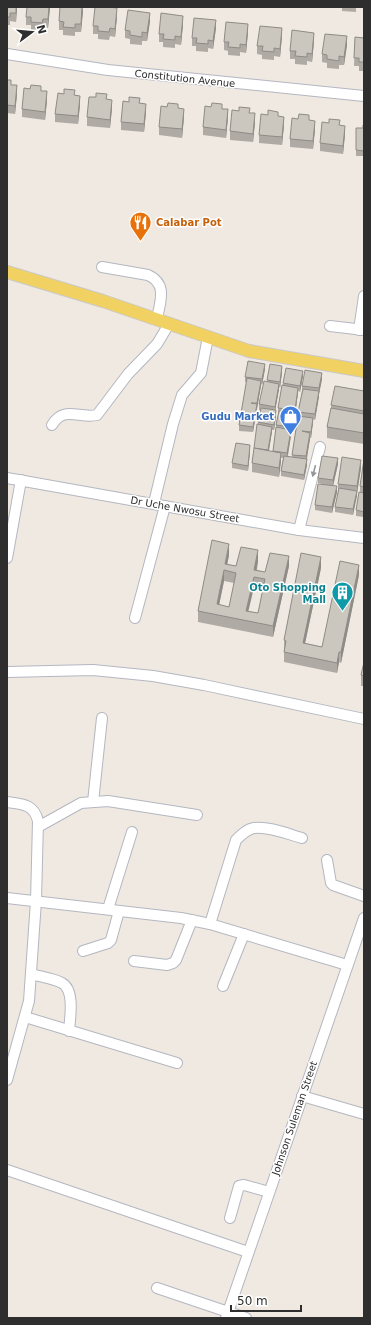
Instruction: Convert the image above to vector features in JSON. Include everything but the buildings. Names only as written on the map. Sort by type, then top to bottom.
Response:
[{"type":"main road","points":[[7,272],[103,301],[249,351],[364,371]]},
{"type":"street","name":"Constitution Avenue","points":[[7,54],[108,70],[364,96]]},
{"type":"street","points":[[102,267],[148,275],[159,282],[162,293],[157,320]]},
{"type":"street","points":[[330,326],[361,330],[364,296]]},
{"type":"street","points":[[52,425],[56,417],[64,414],[97,415],[128,374],[157,344],[169,324]]},
{"type":"street","points":[[154,504],[173,424],[182,395],[201,373],[208,338]]},
{"type":"street","points":[[300,530],[320,447]]},
{"type":"street","name":"Dr Uche Nwosu Street","points":[[7,478],[300,530],[364,538]]},
{"type":"street","points":[[7,558],[21,480]]},
{"type":"street","points":[[135,618],[165,506]]},
{"type":"street","points":[[7,672],[93,670],[153,676],[364,718]]},
{"type":"street","points":[[93,802],[102,718]]},
{"type":"street","points":[[38,827],[81,803],[93,802],[108,801],[197,815]]},
{"type":"street","points":[[7,802],[20,804],[34,810],[38,827],[36,901],[29,1001],[8,1075]]},
{"type":"street","points":[[210,924],[236,840],[243,833],[254,828],[266,828],[302,838]]},
{"type":"street","points":[[108,909],[132,832]]},
{"type":"street","points":[[327,860],[331,883],[333,885],[364,896]]},
{"type":"street","points":[[7,898],[192,920],[244,934],[347,966]]},
{"type":"street","points":[[83,951],[108,943],[111,940],[119,911]]},
{"type":"street","name":"Johnson Suleman Street","points":[[227,1315],[364,918]]},
{"type":"street","points":[[134,961],[167,965],[172,963],[176,960],[192,920]]},
{"type":"street","points":[[224,986],[244,934]]},
{"type":"street","points":[[31,974],[63,983],[68,989],[71,998],[69,1031]]},
{"type":"street","points":[[25,1017],[177,1063]]},
{"type":"street","points":[[302,1096],[364,1114]]},
{"type":"street","points":[[7,1170],[248,1252]]},
{"type":"street","points":[[230,1218],[239,1186],[244,1185],[269,1192]]},
{"type":"street","points":[[157,1288],[227,1315],[246,1318]]},
{"type":"place","name":"Calabar Pot","points":[[141,242]]},
{"type":"place","name":"Gudu Market","points":[[290,436]]},
{"type":"place","name":"Oto Shopping Mall","points":[[342,612]]}]
